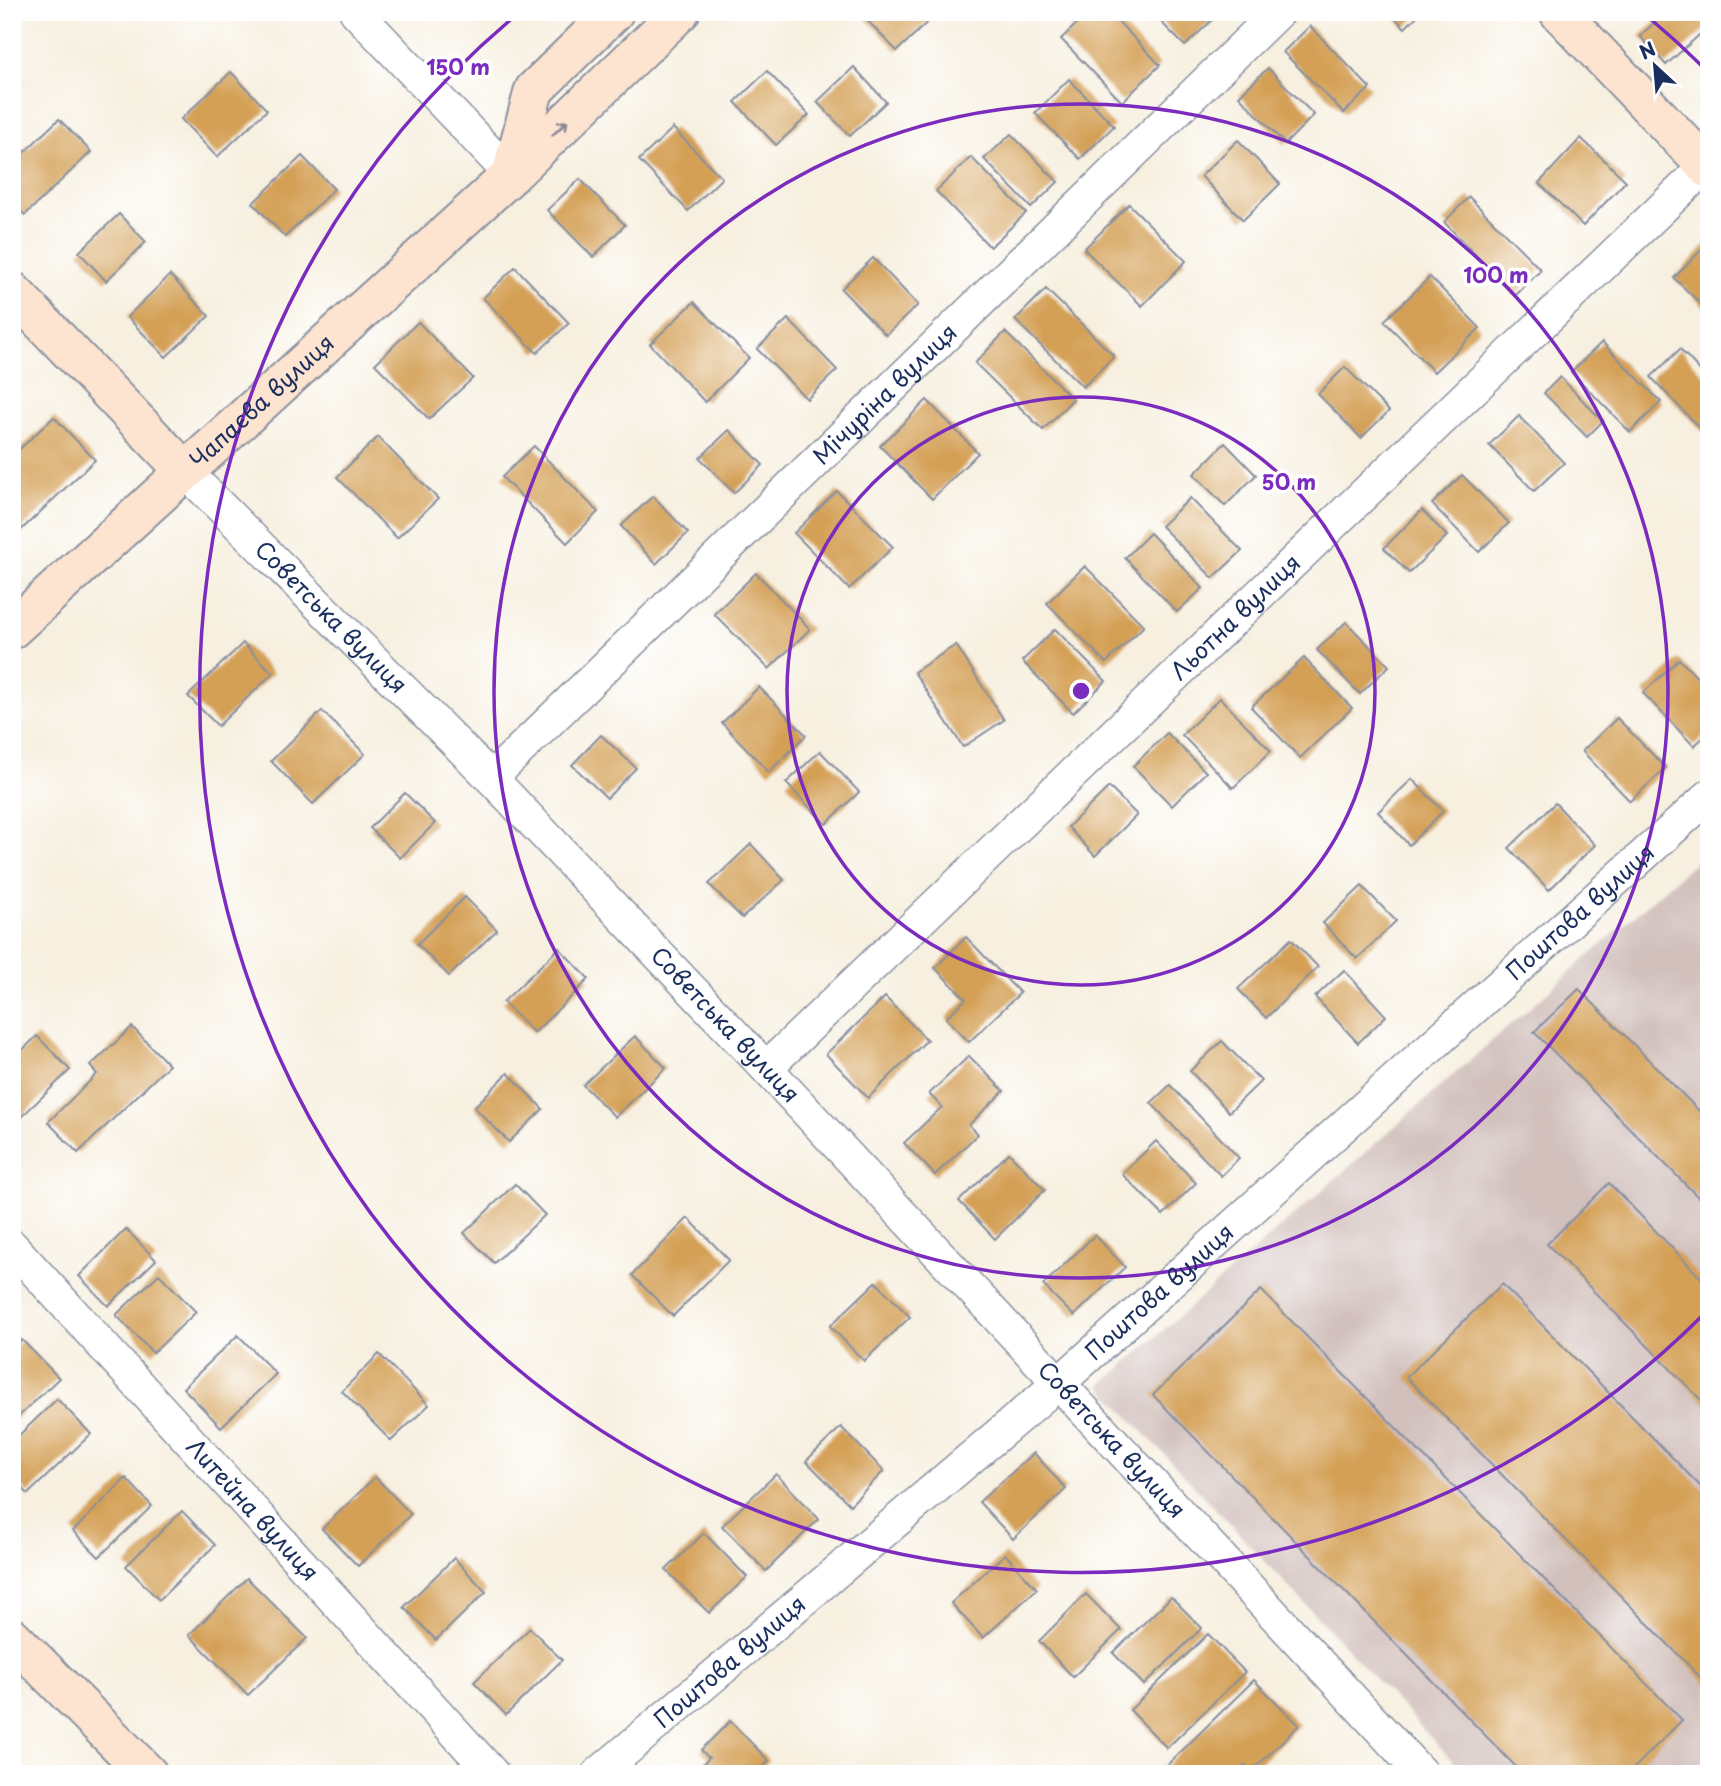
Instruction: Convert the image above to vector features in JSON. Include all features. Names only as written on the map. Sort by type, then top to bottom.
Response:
[{"type":"street","points":[[356,12],[511,175]]},
{"type":"street","points":[[511,175],[534,90],[614,12]]},
{"type":"street","name":"Чапаєва вулиця","points":[[12,629],[511,175],[680,12]]},
{"type":"street","name":"Мічуріна вулиця","points":[[491,779],[1278,12]]},
{"type":"street","points":[[1559,12],[1707,168]]},
{"type":"street","name":"Льотна вулиця","points":[[766,1068],[1707,168]]},
{"type":"street","name":"Советська вулиця","points":[[12,291],[184,470],[491,779],[766,1068],[1422,1774]]},
{"type":"street","name":"Поштова вулиця","points":[[598,1774],[1059,1383],[1709,796]]},
{"type":"street","name":"Литейна вулиця","points":[[12,1246],[493,1774]]},
{"type":"street","points":[[12,1637],[148,1774]]},
{"type":"shaded area","points":[[1709,850],[1709,1774],[1465,1774],[1100,1386]]},
{"type":"building","points":[[859,12],[929,12],[933,17],[897,51]]},
{"type":"building","points":[[1089,12],[1109,12],[1160,65],[1122,102],[1061,39]]},
{"type":"building","points":[[1151,12],[1207,12],[1213,19],[1185,46]]},
{"type":"building","points":[[1389,12],[1421,12],[1405,28]]},
{"type":"building","points":[[1666,12],[1709,12],[1709,26],[1666,65],[1640,36]]},
{"type":"building","points":[[1310,26],[1370,88],[1344,113],[1283,52]]},
{"type":"building","points":[[854,67],[886,102],[850,136],[817,102]]},
{"type":"building","points":[[1268,68],[1314,115],[1285,144],[1239,96]]},
{"type":"building","points":[[767,71],[809,115],[776,145],[735,102]]},
{"type":"building","points":[[231,72],[267,110],[217,157],[181,119]]},
{"type":"building","points":[[1069,79],[1114,126],[1080,159],[1035,113]]},
{"type":"building","points":[[1709,94],[1709,107],[1702,100]]},
{"type":"building","points":[[59,119],[91,152],[25,215],[12,202],[12,164]]},
{"type":"building","points":[[673,128],[722,178],[688,211],[639,160]]},
{"type":"building","points":[[1011,134],[1058,182],[1031,208],[984,159]]},
{"type":"building","points":[[1581,138],[1626,181],[1583,226],[1539,183]]},
{"type":"building","points":[[1238,140],[1280,184],[1243,220],[1201,176]]},
{"type":"building","points":[[302,156],[334,189],[285,237],[253,203]]},
{"type":"building","points":[[971,157],[1026,213],[990,247],[936,191]]},
{"type":"building","points":[[580,179],[625,225],[593,257],[547,210]]},
{"type":"building","points":[[1469,197],[1541,270],[1515,296],[1444,222]]},
{"type":"building","points":[[1129,204],[1186,261],[1142,306],[1084,249]]},
{"type":"building","points":[[119,214],[146,242],[106,281],[79,252]]},
{"type":"building","points":[[1709,242],[1709,312],[1674,278]]},
{"type":"building","points":[[873,258],[918,305],[886,335],[841,289]]},
{"type":"building","points":[[515,267],[569,323],[537,353],[483,298]]},
{"type":"building","points":[[170,275],[209,316],[166,357],[127,317]]},
{"type":"building","points":[[1430,277],[1480,328],[1434,372],[1384,321]]},
{"type":"building","points":[[1046,289],[1114,356],[1083,387],[1015,320]]},
{"type":"building","points":[[694,302],[749,358],[705,402],[650,344]]},
{"type":"building","points":[[788,319],[837,370],[807,399],[757,349]]},
{"type":"building","points":[[418,322],[473,378],[429,419],[375,364]]},
{"type":"building","points":[[1005,332],[1073,399],[1043,430],[975,363]]},
{"type":"building","points":[[1602,342],[1661,402],[1630,432],[1571,372]]},
{"type":"building","points":[[1680,349],[1709,380],[1709,438],[1651,377]]},
{"type":"building","points":[[1345,367],[1389,411],[1361,438],[1318,394]]},
{"type":"building","points":[[1560,377],[1603,421],[1587,437],[1544,393]]},
{"type":"building","points":[[927,400],[978,453],[932,499],[880,446]]},
{"type":"building","points":[[1519,416],[1564,463],[1534,491],[1489,445]]},
{"type":"building","points":[[54,417],[95,460],[19,532],[12,525],[12,456]]},
{"type":"building","points":[[729,430],[763,465],[734,493],[700,458]]},
{"type":"building","points":[[378,437],[438,499],[397,538],[337,477]]},
{"type":"building","points":[[1225,443],[1256,475],[1225,506],[1194,474]]},
{"type":"building","points":[[534,446],[598,512],[567,543],[502,477]]},
{"type":"building","points":[[1462,475],[1509,523],[1479,552],[1432,504]]},
{"type":"building","points":[[837,491],[893,547],[849,589],[794,533]]},
{"type":"building","points":[[653,496],[688,533],[656,564],[621,526]]},
{"type":"building","points":[[1190,498],[1242,551],[1213,578],[1161,526]]},
{"type":"building","points":[[1422,510],[1447,536],[1409,573],[1384,548]]},
{"type":"building","points":[[1150,533],[1203,588],[1177,612],[1125,558]]},
{"type":"building","points":[[1085,566],[1144,626],[1106,663],[1047,603]]},
{"type":"building","points":[[756,573],[810,629],[769,669],[714,614]]},
{"type":"building","points":[[1346,622],[1389,666],[1360,694],[1317,650]]},
{"type":"building","points":[[1055,629],[1106,681],[1073,713],[1022,661]]},
{"type":"building","points":[[243,643],[273,673],[218,726],[188,696]]},
{"type":"building","points":[[956,645],[1004,720],[963,747],[914,672]]},
{"type":"building","points":[[1304,658],[1352,708],[1300,758],[1251,707]]},
{"type":"building","points":[[1679,659],[1709,690],[1709,732],[1694,746],[1643,693]]},
{"type":"building","points":[[759,687],[806,735],[769,772],[722,723]]},
{"type":"building","points":[[1220,698],[1271,751],[1233,788],[1182,735]]},
{"type":"building","points":[[322,711],[365,754],[313,804],[271,761]]},
{"type":"building","points":[[1617,718],[1666,768],[1630,801],[1582,751]]},
{"type":"building","points":[[1167,733],[1206,772],[1172,806],[1133,766]]},
{"type":"building","points":[[601,735],[636,768],[607,798],[572,765]]},
{"type":"building","points":[[820,751],[859,792],[826,824],[786,783]]},
{"type":"building","points":[[1412,779],[1443,811],[1409,845],[1378,812]]},
{"type":"building","points":[[1109,787],[1137,815],[1095,856],[1068,827]]},
{"type":"building","points":[[405,793],[435,823],[400,858],[370,828]]},
{"type":"building","points":[[1555,803],[1595,845],[1549,890],[1509,848]]},
{"type":"building","points":[[751,844],[784,880],[742,918],[709,884]]},
{"type":"building","points":[[1362,886],[1396,921],[1357,959],[1323,923]]},
{"type":"building","points":[[465,897],[497,930],[449,976],[417,944]]},
{"type":"building","points":[[966,937],[1020,993],[969,1042],[946,1018],[966,999],[935,968]]},
{"type":"building","points":[[1291,939],[1318,967],[1266,1018],[1238,989]]},
{"type":"building","points":[[559,948],[589,979],[534,1033],[503,1002]]},
{"type":"building","points":[[1344,970],[1386,1016],[1358,1043],[1315,997]]},
{"type":"building","points":[[1579,989],[1709,1121],[1709,1208],[1534,1032]]},
{"type":"building","points":[[885,997],[927,1040],[868,1098],[826,1054]]},
{"type":"building","points":[[132,1027],[169,1065],[78,1153],[48,1122],[97,1074],[90,1066]]},
{"type":"building","points":[[37,1036],[70,1070],[12,1126],[12,1060]]},
{"type":"building","points":[[635,1036],[666,1068],[615,1117],[583,1085]]},
{"type":"building","points":[[1222,1041],[1261,1081],[1229,1112],[1190,1071]]},
{"type":"building","points":[[969,1056],[1004,1091],[969,1125],[978,1134],[935,1175],[904,1143],[942,1107],[929,1094]]},
{"type":"building","points":[[508,1073],[543,1109],[509,1142],[474,1107]]},
{"type":"building","points":[[1170,1085],[1239,1158],[1221,1176],[1151,1103]]},
{"type":"building","points":[[1156,1141],[1196,1183],[1163,1215],[1122,1174]]},
{"type":"building","points":[[1009,1153],[1045,1190],[995,1239],[959,1201]]},
{"type":"building","points":[[1609,1183],[1709,1286],[1709,1408],[1547,1244]]},
{"type":"building","points":[[515,1184],[545,1215],[494,1263],[464,1233]]},
{"type":"building","points":[[688,1218],[729,1260],[673,1316],[632,1275]]},
{"type":"building","points":[[126,1229],[156,1260],[108,1306],[79,1276]]},
{"type":"building","points":[[1095,1235],[1125,1267],[1074,1316],[1043,1285]]},
{"type":"building","points":[[159,1274],[196,1312],[153,1353],[116,1315]]},
{"type":"building","points":[[876,1282],[910,1317],[864,1361],[830,1326]]},
{"type":"building","points":[[1502,1284],[1709,1495],[1709,1686],[1406,1377]]},
{"type":"building","points":[[1261,1290],[1682,1720],[1628,1774],[1523,1774],[1153,1395]]},
{"type":"building","points":[[238,1335],[276,1374],[221,1427],[183,1388]]},
{"type":"building","points":[[22,1340],[59,1378],[12,1423],[12,1349]]},
{"type":"building","points":[[379,1354],[429,1405],[391,1441],[342,1391]]},
{"type":"building","points":[[57,1399],[91,1434],[28,1494],[12,1477],[12,1442]]},
{"type":"building","points":[[841,1427],[884,1471],[850,1505],[806,1461]]},
{"type":"building","points":[[1034,1453],[1066,1489],[1013,1539],[979,1502]]},
{"type":"building","points":[[776,1474],[819,1519],[766,1571],[722,1526]]},
{"type":"building","points":[[375,1477],[411,1514],[358,1566],[322,1529]]},
{"type":"building","points":[[126,1478],[152,1506],[99,1557],[73,1531]]},
{"type":"building","points":[[182,1511],[215,1545],[159,1600],[126,1566]]},
{"type":"building","points":[[704,1533],[747,1577],[709,1613],[666,1570]]},
{"type":"building","points":[[1005,1554],[1037,1589],[983,1638],[951,1603]]},
{"type":"building","points":[[454,1558],[486,1592],[436,1640],[404,1607]]},
{"type":"building","points":[[247,1578],[307,1638],[248,1695],[189,1635]]},
{"type":"building","points":[[1086,1594],[1121,1630],[1073,1677],[1039,1641]]},
{"type":"building","points":[[1171,1597],[1202,1628],[1144,1685],[1113,1653]]},
{"type":"building","points":[[530,1628],[562,1660],[506,1715],[474,1682]]},
{"type":"building","points":[[1208,1634],[1245,1672],[1167,1748],[1130,1710]]},
{"type":"building","points":[[1254,1680],[1299,1725],[1252,1771],[1245,1765],[1236,1774],[1158,1774]]},
{"type":"building","points":[[730,1721],[769,1761],[755,1774],[693,1774],[709,1758],[701,1750]]}]
